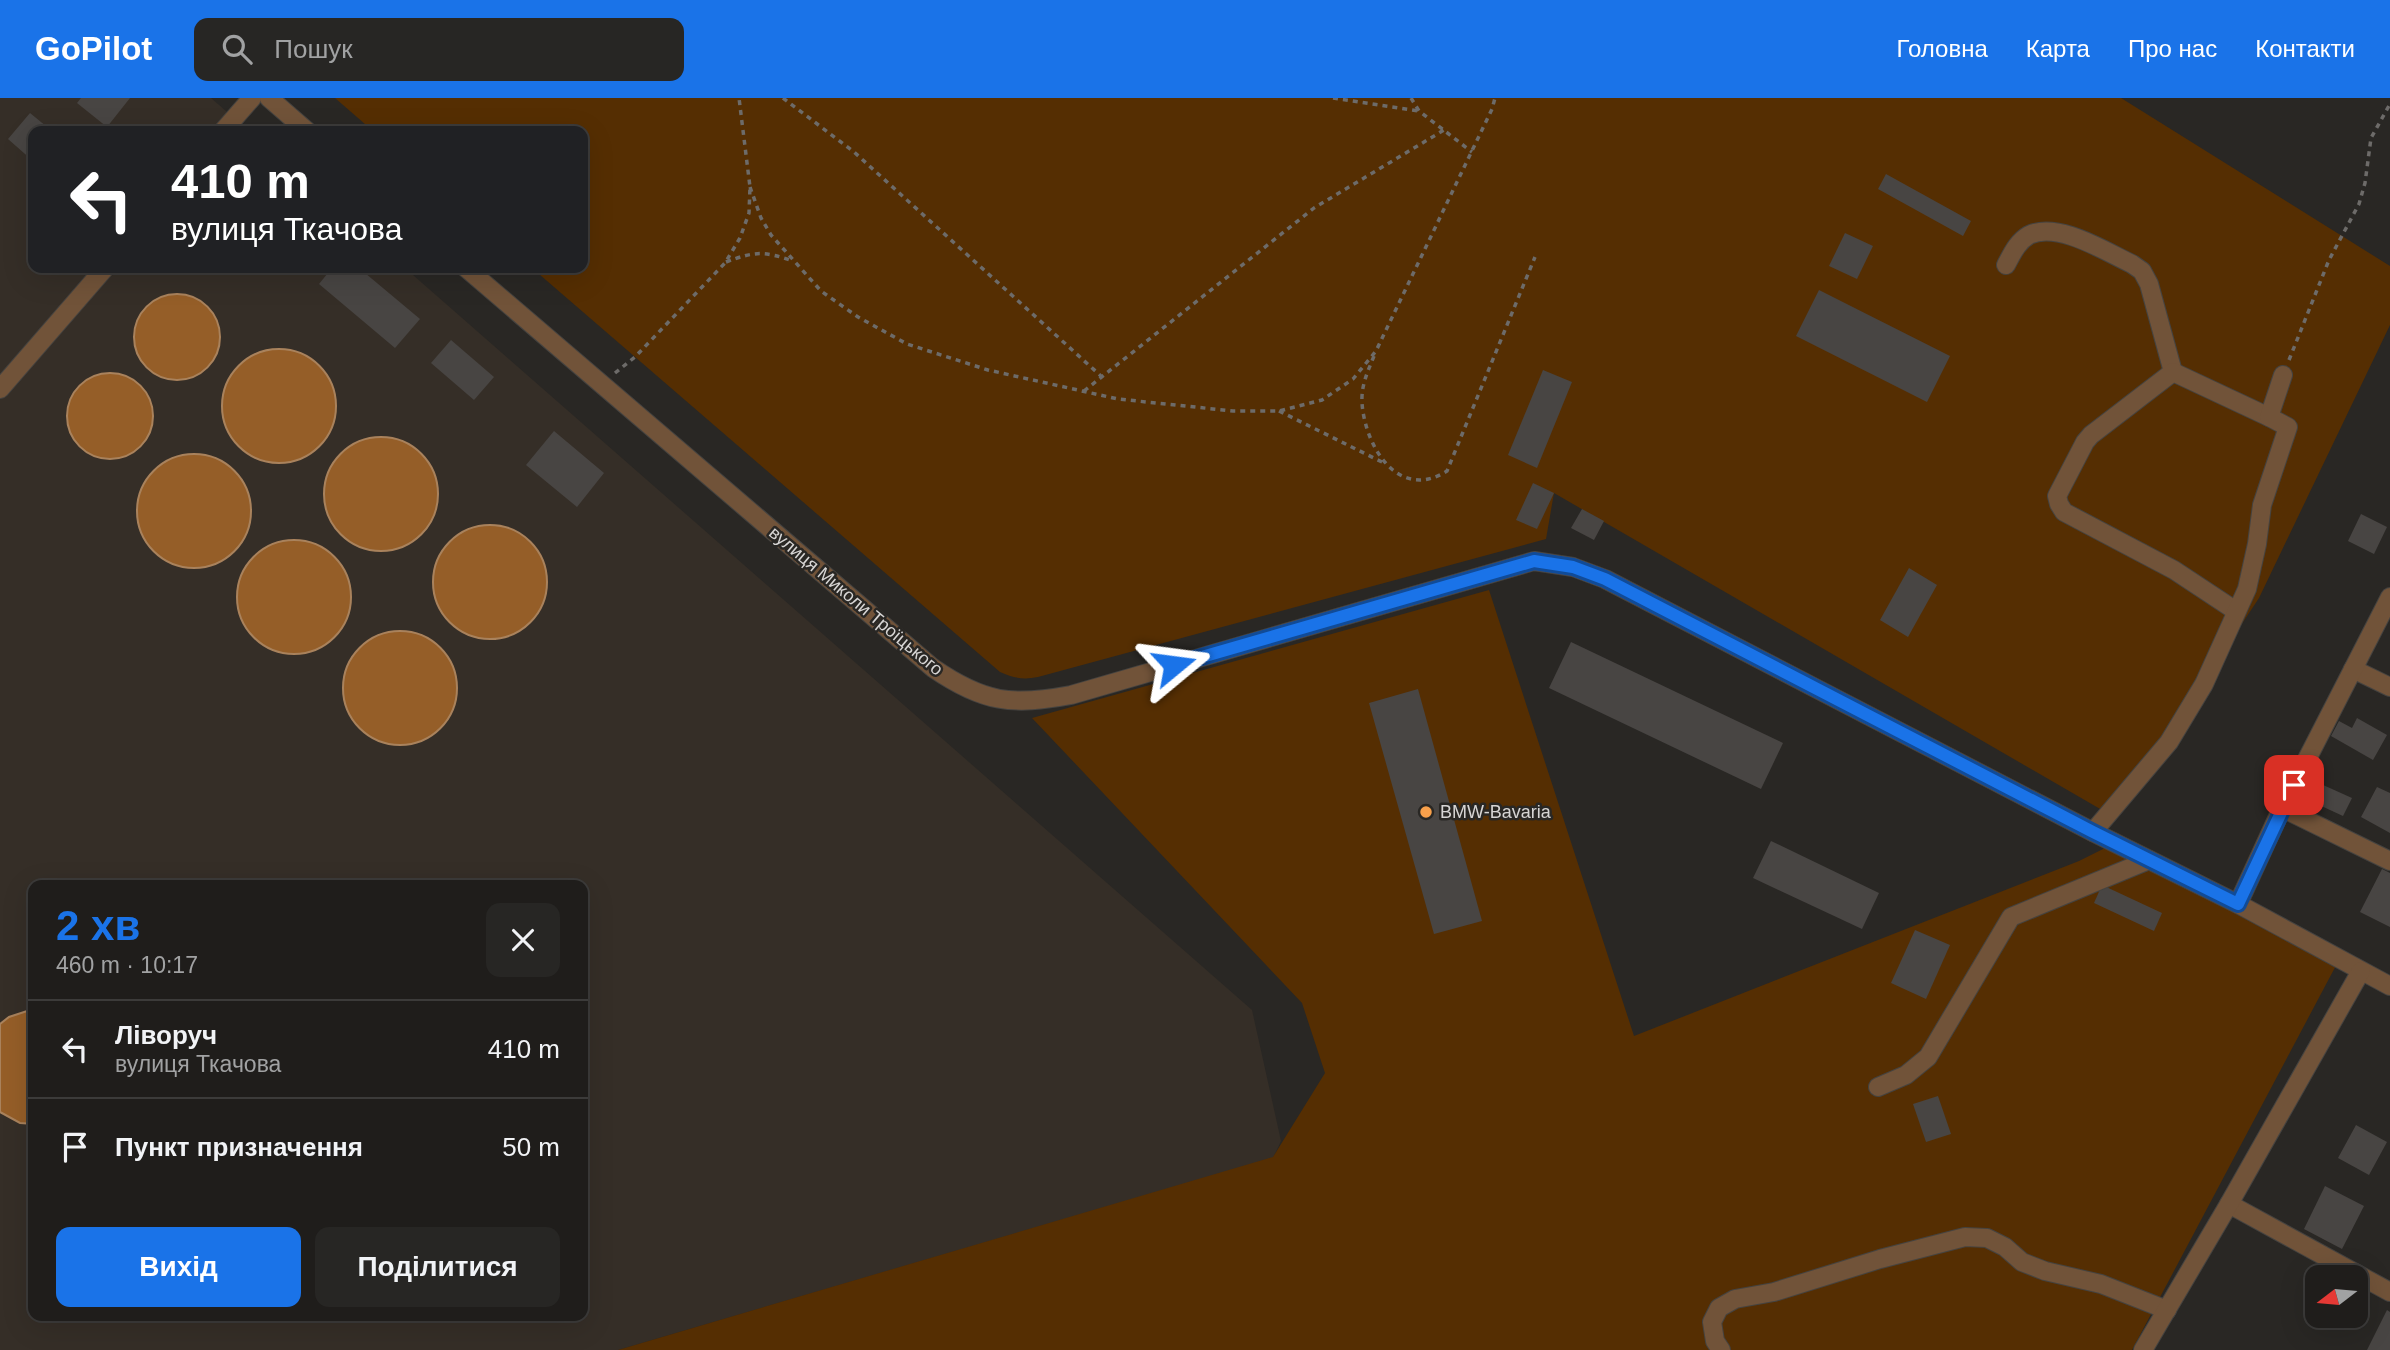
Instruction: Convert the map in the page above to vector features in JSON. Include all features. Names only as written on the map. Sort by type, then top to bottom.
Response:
[{"type":"street","points":[[227,126],[252,98]]},
{"type":"street","points":[[268,98],[301,126]]},
{"type":"street","points":[[2006,265],[2016,246],[2029,235],[2048,231],[2064,233],[2132,264],[2142,271],[2149,284],[2173,372],[2288,427],[2262,505],[2247,589],[2204,684],[2169,742],[2093,832]]},
{"type":"street","points":[[0,389],[101,273]]},
{"type":"street","name":"вулиця Миколи Троїцького","points":[[472,273],[933,668],[976,692],[1003,701],[1035,702],[1071,695],[1534,561],[1573,567],[1605,579],[2093,832],[2238,904],[2390,986]]},
{"type":"street","points":[[2173,372],[2085,442],[2057,496],[2059,504],[2064,512],[2174,570],[2236,611]]},
{"type":"street","points":[[2269,417],[2283,375]]},
{"type":"street","points":[[2238,904],[2282,808],[2390,597]]},
{"type":"street","points":[[2353,669],[2390,687]]},
{"type":"street","points":[[2282,808],[2390,861]]},
{"type":"street","points":[[1878,1087],[1906,1074],[1928,1057],[2011,917],[2149,860]]},
{"type":"street","points":[[2143,1350],[2361,971]]},
{"type":"street","points":[[2229,1204],[2390,1292]]},
{"type":"street","points":[[1721,1350],[1715,1341],[1712,1322],[1719,1308],[1735,1299],[1774,1292],[1880,1259],[1965,1237],[1987,1238],[2005,1247],[2022,1262],[2045,1271],[2101,1284],[2167,1310]]},
{"type":"path","points":[[601,384],[635,357],[724,262],[740,238],[749,213],[750,187],[739,98]]},
{"type":"path","points":[[783,98],[854,152],[1102,377]]},
{"type":"path","points":[[1333,98],[1419,111]]},
{"type":"path","points":[[1411,98],[1419,111],[1472,152]]},
{"type":"path","points":[[1386,464],[1374,449],[1366,427],[1362,401],[1363,383],[1495,98]]},
{"type":"path","points":[[2283,375],[2329,260],[2359,204],[2365,183],[2371,138],[2390,104]]},
{"type":"path","points":[[1084,391],[1314,208],[1444,130]]},
{"type":"path","points":[[750,187],[761,218],[771,235],[821,291],[858,317],[907,344],[988,370],[1118,399],[1233,411],[1279,411],[1322,400],[1353,379],[1377,351]]},
{"type":"path","points":[[724,262],[749,253],[767,252],[793,261]]},
{"type":"path","points":[[1279,411],[1386,464],[1402,476],[1417,480],[1434,479],[1447,471],[1535,257]]},
{"type":"shaded area","points":[[0,98],[211,98],[243,126],[28,126],[28,273],[411,273],[1252,1010],[1281,1141],[1273,1158],[618,1350],[0,1350]]},
{"type":"shaded area","points":[[335,98],[2121,98],[2390,266],[2390,325],[2259,598],[2114,817],[1554,493],[1546,539],[1038,677],[1023,678],[1005,674],[538,273],[588,273],[588,126],[367,126]]},
{"type":"shaded area","points":[[177,294],[201,301],[213,313],[220,337],[213,361],[201,373],[177,380],[153,373],[141,361],[134,337],[141,313],[153,301]]},
{"type":"shaded area","points":[[279,349],[301,353],[319,366],[332,384],[336,406],[332,428],[319,446],[301,459],[279,463],[257,459],[239,446],[226,428],[222,406],[226,384],[239,366],[257,353]]},
{"type":"shaded area","points":[[110,373],[134,380],[146,392],[153,416],[146,440],[134,452],[110,459],[86,452],[74,440],[67,416],[74,392],[86,380]]},
{"type":"shaded area","points":[[381,437],[403,441],[421,454],[434,472],[438,494],[434,516],[421,534],[403,547],[381,551],[359,547],[341,534],[328,516],[324,494],[328,472],[341,454],[359,441]]},
{"type":"shaded area","points":[[194,454],[216,458],[234,471],[247,489],[251,511],[247,533],[234,551],[216,564],[194,568],[172,564],[154,551],[141,533],[137,511],[141,489],[154,471],[172,458]]},
{"type":"shaded area","points":[[490,525],[512,529],[530,542],[543,560],[547,582],[543,604],[530,622],[512,635],[490,639],[468,635],[450,622],[437,604],[433,582],[437,560],[450,542],[468,529]]},
{"type":"shaded area","points":[[294,540],[316,544],[334,557],[347,575],[351,597],[347,619],[334,637],[316,650],[294,654],[272,650],[254,637],[241,619],[237,597],[241,575],[254,557],[272,544]]},
{"type":"shaded area","points":[[1489,590],[1634,1036],[2079,861],[2109,846],[2340,958],[2132,1350],[618,1350],[1273,1157],[1325,1073],[1302,1003],[1032,718]]},
{"type":"shaded area","points":[[400,631],[422,635],[440,648],[453,666],[457,688],[453,710],[440,728],[422,741],[400,745],[378,741],[360,728],[347,710],[343,688],[347,666],[360,648],[378,635]]},
{"type":"shaded area","points":[[28,1011],[28,1124],[20,1123],[0,1112],[0,1024],[9,1017]]},
{"type":"building","points":[[81,98],[130,98],[108,126],[77,103]]},
{"type":"building","points":[[30,113],[46,126],[28,126],[28,157],[8,139]]},
{"type":"building","points":[[1886,174],[1971,221],[1963,236],[1878,189]]},
{"type":"building","points":[[1845,233],[1873,246],[1857,279],[1829,266]]},
{"type":"building","points":[[328,273],[365,273],[420,319],[395,348],[319,284]]},
{"type":"building","points":[[1819,290],[1950,356],[1927,402],[1796,336]]},
{"type":"building","points":[[451,340],[494,377],[474,400],[431,363]]},
{"type":"building","points":[[1543,370],[1572,382],[1537,468],[1508,455]]},
{"type":"building","points":[[554,431],[604,473],[577,507],[526,465]]},
{"type":"building","points":[[1533,483],[1554,493],[1537,529],[1516,520]]},
{"type":"building","points":[[1582,509],[1604,521],[1594,540],[1571,528]]},
{"type":"building","points":[[2361,514],[2387,527],[2374,554],[2348,541]]},
{"type":"building","points":[[1909,568],[1937,585],[1908,637],[1880,620]]},
{"type":"building","points":[[1571,642],[1783,743],[1761,789],[1549,688]]},
{"type":"building","name":"BMW-Bavaria","points":[[1418,689],[1482,921],[1434,934],[1369,703]]},
{"type":"building","points":[[2357,718],[2387,735],[2373,760],[2331,736],[2339,721],[2352,728]]},
{"type":"building","points":[[2312,780],[2352,798],[2343,816],[2304,798]]},
{"type":"building","points":[[2377,787],[2390,793],[2390,833],[2361,817]]},
{"type":"building","points":[[1771,841],[1879,893],[1862,929],[1753,878]]},
{"type":"building","points":[[2382,869],[2390,873],[2390,927],[2360,912]]},
{"type":"building","points":[[2102,885],[2162,913],[2154,931],[2094,903]]},
{"type":"building","points":[[1915,930],[1950,945],[1926,999],[1891,983]]},
{"type":"building","points":[[1938,1096],[1951,1134],[1926,1142],[1913,1104]]},
{"type":"building","points":[[2356,1125],[2387,1142],[2369,1175],[2338,1158]]},
{"type":"building","points":[[2325,1186],[2364,1206],[2342,1249],[2304,1229]]},
{"type":"building","points":[[2387,1310],[2390,1312],[2390,1350],[2367,1350]]},
{"type":"place","name":"BMW-Bavaria","points":[[1426,812]]},
{"type":"route","points":[[1174,665],[1534,561],[1573,567],[1605,579],[2093,832],[2238,904],[2294,785]]}]
